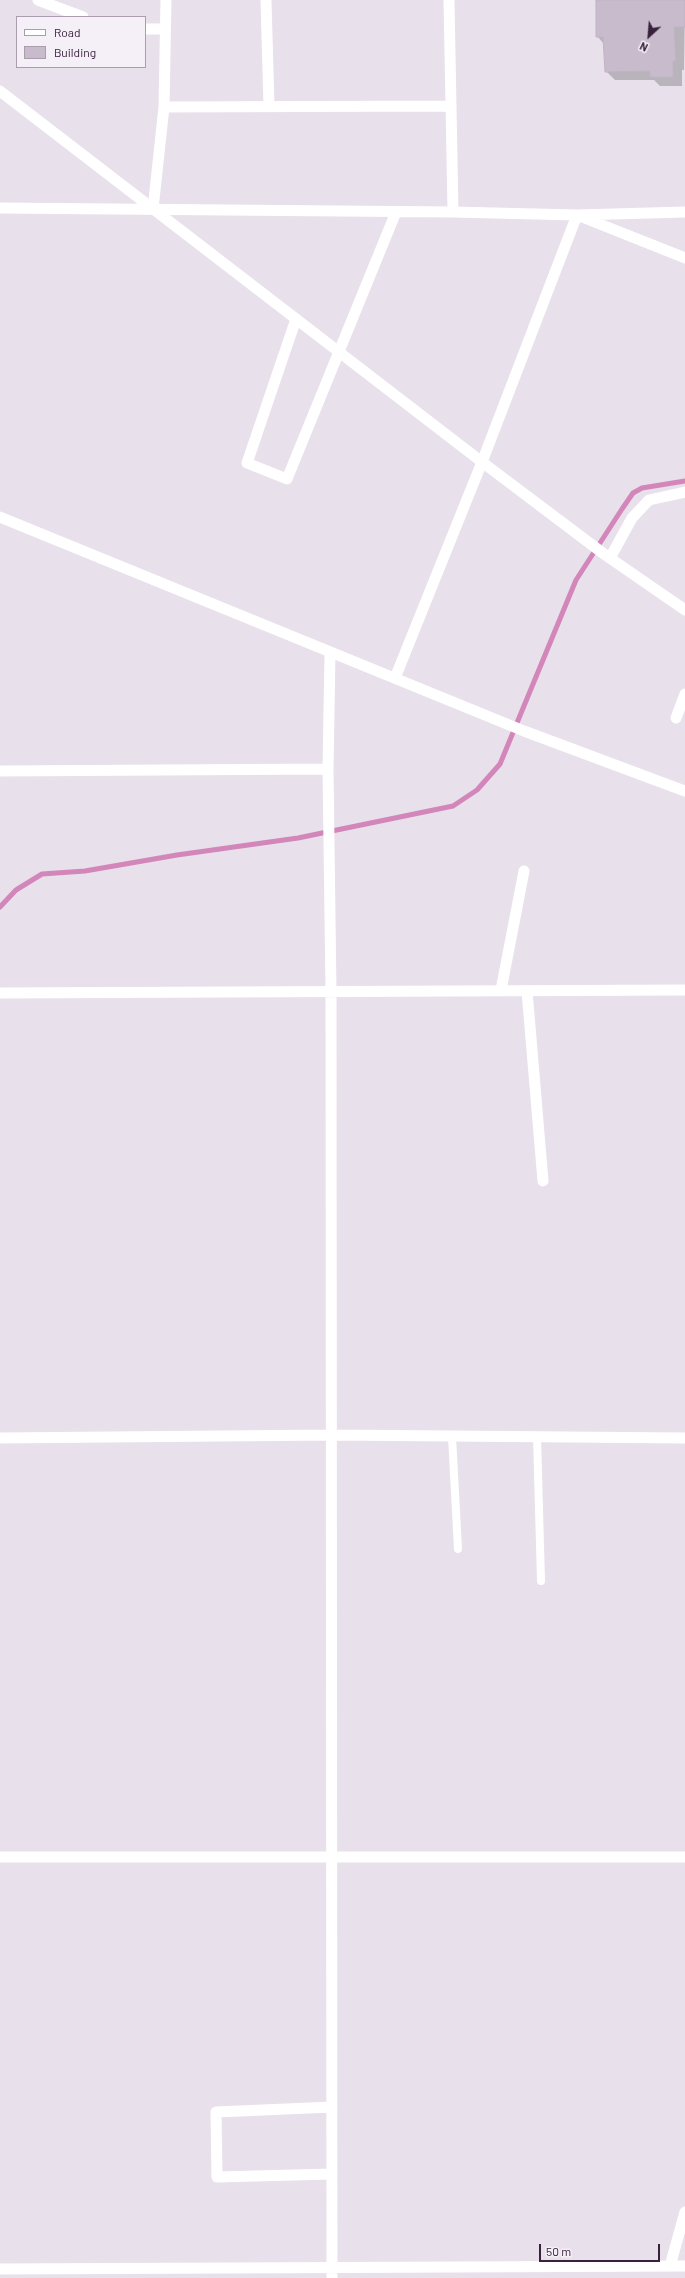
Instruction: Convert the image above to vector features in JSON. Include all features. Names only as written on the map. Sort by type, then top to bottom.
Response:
[{"type":"street","points":[[38,0],[80,16]]},
{"type":"street","points":[[153,208],[164,107],[166,0]]},
{"type":"street","points":[[266,0],[269,106]]},
{"type":"street","points":[[449,0],[453,212]]},
{"type":"street","points":[[146,29],[165,29]]},
{"type":"street","points":[[0,91],[296,319],[340,351],[482,462],[607,556],[685,610]]},
{"type":"street","points":[[164,107],[451,106]]},
{"type":"street","points":[[0,208],[153,208],[577,215],[685,212]]},
{"type":"street","points":[[296,319],[246,463],[287,479],[396,212]]},
{"type":"street","points":[[577,215],[685,258]]},
{"type":"street","points":[[395,678],[482,462],[577,215]]},
{"type":"street","points":[[607,556],[632,518],[650,500],[685,492]]},
{"type":"street","points":[[0,517],[524,732],[685,792]]},
{"type":"street","points":[[330,653],[328,822],[330,842],[331,991],[332,2273]]},
{"type":"street","points":[[676,718],[685,694]]},
{"type":"street","points":[[0,771],[328,769]]},
{"type":"street","points":[[501,990],[524,871]]},
{"type":"street","points":[[0,993],[685,990]]},
{"type":"street","points":[[527,991],[543,1181]]},
{"type":"street","points":[[0,1438],[332,1435],[685,1438]]},
{"type":"street","points":[[0,1857],[685,1858]]},
{"type":"street","points":[[332,2107],[216,2112],[217,2177],[332,2174]]},
{"type":"street","points":[[670,2266],[685,2212]]},
{"type":"street","points":[[0,2269],[332,2273],[685,2266]]},
{"type":"lane","points":[[452,1436],[458,1549]]},
{"type":"lane","points":[[537,1436],[541,1582]]},
{"type":"building","points":[[596,0],[685,0],[685,27],[674,27],[676,61],[673,61],[673,77],[650,77],[650,71],[605,72],[603,37],[596,37]]},
{"type":"waterway","points":[[0,907],[16,890],[42,874],[85,871],[177,855],[298,838],[453,806],[477,790],[500,764],[576,580],[633,493],[642,488],[685,481]]}]
